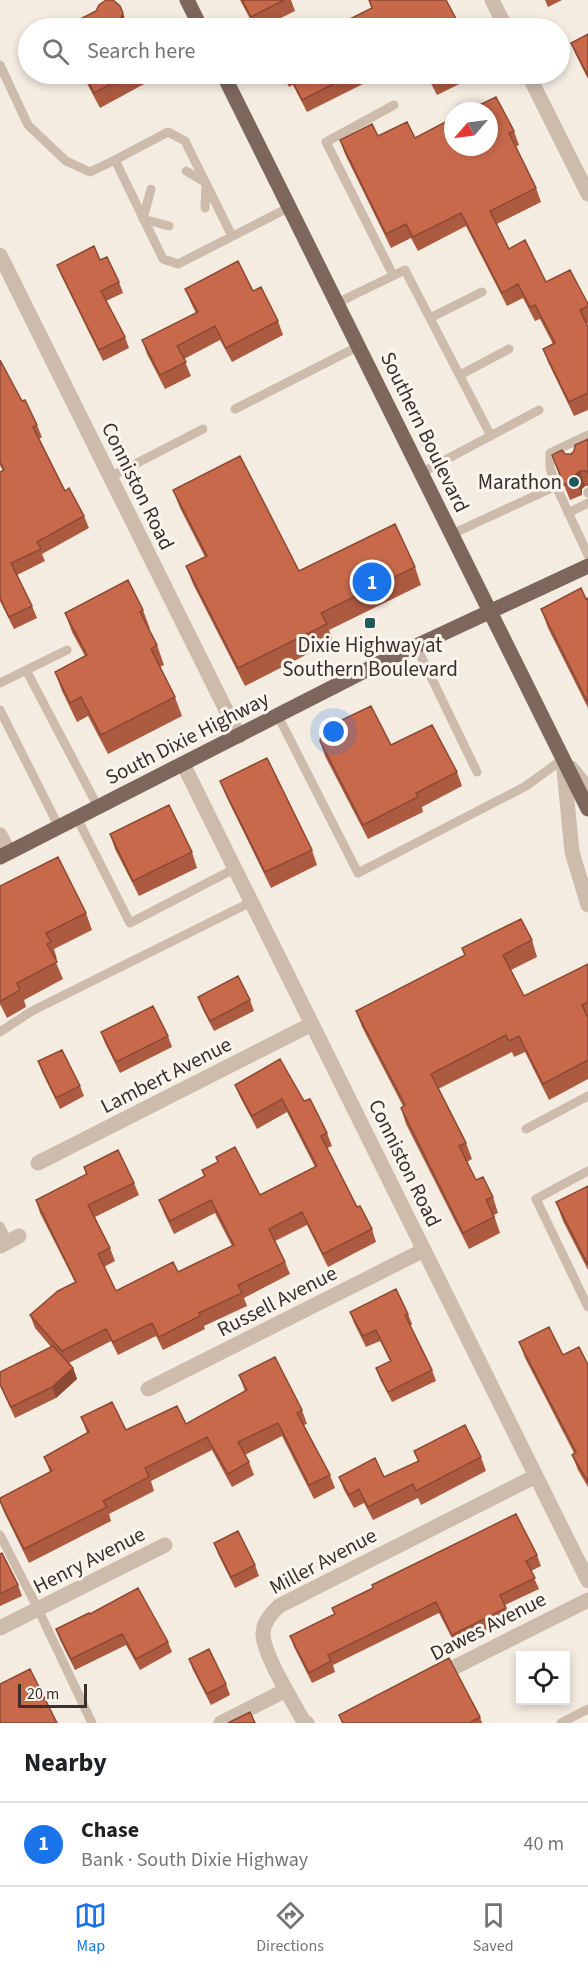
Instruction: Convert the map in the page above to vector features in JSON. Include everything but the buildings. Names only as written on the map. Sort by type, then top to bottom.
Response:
[{"type":"main road","points":[[187,0],[196,18]]},
{"type":"main road","name":"Southern Boulevard","points":[[228,84],[588,810]]},
{"type":"main road","name":"South Dixie Highway","points":[[4,854],[416,646],[588,566]]},
{"type":"street","points":[[492,0],[501,18]]},
{"type":"street","points":[[533,84],[588,194]]},
{"type":"street","name":"Conniston Road","points":[[0,255],[239,736]]},
{"type":"street","points":[[563,759],[588,789]]},
{"type":"street","points":[[563,759],[572,852],[588,905]]},
{"type":"street","name":"Conniston Road","points":[[183,764],[588,1581]]},
{"type":"street","points":[[0,834],[4,854]]},
{"type":"street","name":"Lambert Avenue","points":[[38,1163],[312,1024]]},
{"type":"street","name":"Russell Avenue","points":[[148,1389],[424,1250]]},
{"type":"street","name":"Miller Avenue","points":[[286,1690],[266,1650],[263,1634],[267,1618],[279,1606],[536,1476]]},
{"type":"street","name":"Henry Avenue","points":[[0,1628],[165,1545]]},
{"type":"street","name":"Dawes Avenue","points":[[429,1680],[588,1600]]},
{"type":"street","points":[[221,1723],[286,1690],[304,1722],[307,1723]]},
{"type":"lane","points":[[0,65],[28,125],[66,161],[90,172],[168,132],[185,141],[232,236]]},
{"type":"lane","points":[[393,275],[326,142],[394,105]]},
{"type":"lane","points":[[115,160],[163,259],[178,264],[290,207]]},
{"type":"lane","points":[[186,171],[206,183]]},
{"type":"lane","points":[[205,208],[206,183]]},
{"type":"lane","points":[[143,219],[152,189]]},
{"type":"lane","points":[[143,219],[169,226]]},
{"type":"lane","points":[[337,303],[405,270],[491,436]]},
{"type":"lane","points":[[430,318],[482,292]]},
{"type":"lane","points":[[235,409],[359,346]]},
{"type":"lane","points":[[460,375],[509,349]]},
{"type":"lane","points":[[422,473],[539,410]]},
{"type":"lane","points":[[110,477],[203,429]]},
{"type":"lane","points":[[588,435],[567,450],[550,453],[550,468],[556,486],[588,555]]},
{"type":"lane","points":[[452,534],[556,486]]},
{"type":"lane","points":[[568,513],[588,503]]},
{"type":"lane","points":[[416,646],[477,772]]},
{"type":"lane","points":[[0,683],[67,650]]},
{"type":"lane","points":[[26,670],[98,807]]},
{"type":"lane","points":[[0,710],[59,827]]},
{"type":"lane","points":[[278,716],[358,873],[526,786],[563,759]]},
{"type":"lane","points":[[77,818],[130,923],[234,869]]},
{"type":"lane","points":[[0,1032],[32,1011],[252,902]]},
{"type":"lane","points":[[526,1129],[588,1096]]},
{"type":"lane","points":[[588,1171],[536,1199],[588,1307]]},
{"type":"lane","points":[[0,1226],[9,1241]]},
{"type":"lane","points":[[0,1535],[92,1723]]},
{"type":"lane","points":[[561,1723],[588,1709]]},
{"type":"place","name":"Marathon","points":[[574,482]]},
{"type":"place","name":"Chase","points":[[372,582]]},
{"type":"place","name":"Dixie Highway at Southern Boulevard","points":[[370,623]]}]
